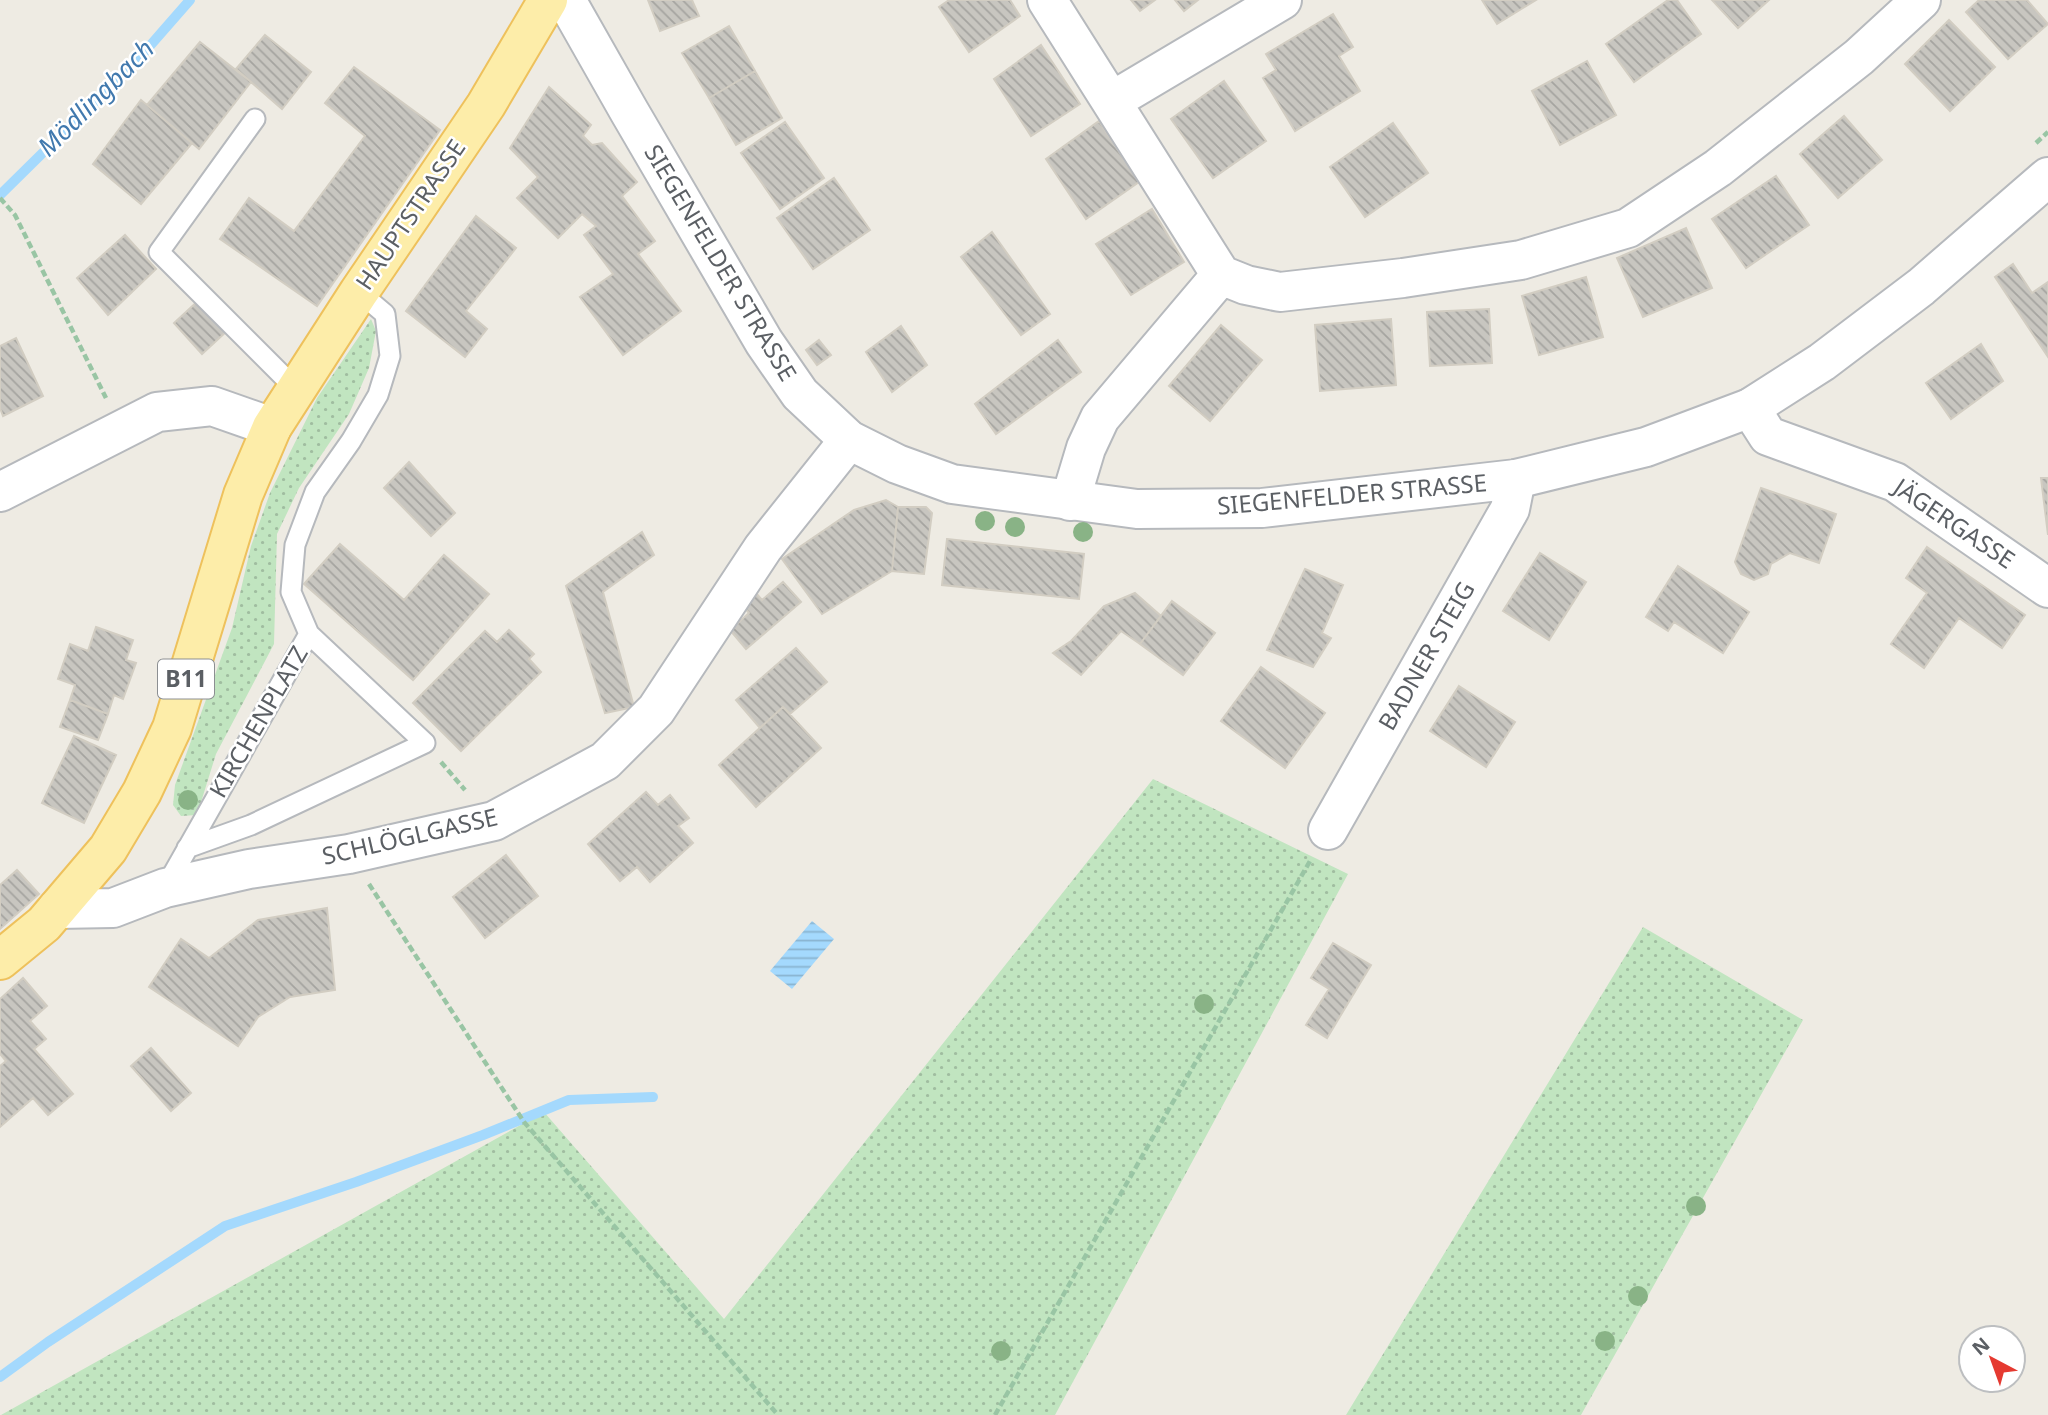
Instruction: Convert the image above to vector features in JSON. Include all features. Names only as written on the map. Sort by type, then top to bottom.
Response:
[{"type":"main road","name":"HAUPTSTRASSE","points":[[272,427],[359,292],[486,105],[548,0]]},
{"type":"main road","name":"B11","points":[[0,960],[44,924],[108,849],[142,792],[172,728],[243,495],[272,427]]},
{"type":"street","name":"SIEGENFELDER STRASSE","points":[[566,0],[764,342],[800,394],[849,440],[897,464],[952,484],[1137,509],[1262,508],[1516,479],[1646,447],[1750,408],[1822,362],[1920,287],[2039,162]]},
{"type":"street","points":[[1047,0],[1221,275],[1245,285],[1280,292],[1403,278],[1521,260],[1628,228],[1718,168],[1858,57],[1921,0]]},
{"type":"street","points":[[1112,101],[1282,0]]},
{"type":"street","points":[[1070,501],[1086,448],[1101,418],[1221,275]]},
{"type":"street","points":[[0,492],[157,412],[212,406],[272,427]]},
{"type":"street","name":"JÄGERGASSE","points":[[1750,408],[1768,436],[1895,482],[2048,588]]},
{"type":"street","name":"SCHLÖGLGASSE","points":[[57,909],[113,908],[165,888],[249,869],[349,855],[494,821],[605,761],[656,710],[763,548],[849,440]]},
{"type":"street","name":"BADNER STEIG","points":[[1328,830],[1510,509],[1516,479]]},
{"type":"lane","points":[[255,119],[159,252],[296,389]]},
{"type":"lane","name":"KIRCHENPLATZ","points":[[165,888],[309,634],[291,592],[295,545],[315,492],[351,441],[378,396],[390,356],[385,314],[359,292]]},
{"type":"lane","points":[[187,848],[251,825],[425,743],[309,634]]},
{"type":"path","points":[[2039,162],[2048,132]]},
{"type":"path","points":[[0,198],[15,215],[122,430]]},
{"type":"path","points":[[995,1415],[1328,830]]},
{"type":"path","points":[[349,855],[524,1122],[778,1415]]},
{"type":"green space","points":[[371,319],[376,331],[369,368],[349,414],[299,488],[277,534],[274,644],[216,754],[197,815],[181,816],[173,805],[175,785],[232,628],[251,546],[270,493],[317,398]]},
{"type":"green space","points":[[1153,779],[1348,874],[1055,1415],[1,1415],[544,1112],[724,1319]]},
{"type":"green space","points":[[1643,927],[1803,1020],[1581,1415],[1346,1415]]},
{"type":"water","points":[[812,921],[834,939],[792,989],[770,971]]},
{"type":"building","points":[[648,0],[692,0],[699,16],[660,31]]},
{"type":"building","points":[[949,0],[1010,0],[1020,16],[969,52],[939,7]]},
{"type":"building","points":[[1131,0],[1155,0],[1140,11]]},
{"type":"building","points":[[1175,0],[1198,0],[1184,11]]},
{"type":"building","points":[[1482,0],[1536,0],[1497,24]]},
{"type":"building","points":[[1668,0],[1677,0],[1701,34],[1634,82],[1606,44]]},
{"type":"building","points":[[1712,0],[1769,0],[1738,28]]},
{"type":"building","points":[[1979,0],[2027,0],[2048,24],[2008,59],[1966,12]]},
{"type":"building","points":[[1333,14],[1353,47],[1339,56],[1360,91],[1295,131],[1263,78],[1276,70],[1266,54]]},
{"type":"building","points":[[1949,20],[1995,67],[1950,111],[1905,64]]},
{"type":"building","points":[[729,26],[755,71],[709,98],[682,53]]},
{"type":"building","points":[[265,35],[311,72],[282,109],[236,69]]},
{"type":"building","points":[[200,42],[251,82],[199,149],[147,105]]},
{"type":"building","points":[[1041,45],[1080,104],[1031,136],[994,79]]},
{"type":"building","points":[[1587,61],[1616,115],[1560,145],[1532,91]]},
{"type":"building","points":[[354,67],[440,130],[317,306],[220,239],[249,198],[294,231],[365,136],[325,103]]},
{"type":"building","points":[[755,71],[782,118],[736,145],[709,98]]},
{"type":"building","points":[[1224,81],[1266,141],[1213,178],[1171,119]]},
{"type":"building","points":[[549,87],[591,125],[583,136],[592,145],[602,143],[637,182],[622,196],[655,241],[638,254],[681,311],[623,355],[580,297],[613,274],[584,235],[596,226],[582,214],[558,238],[517,198],[538,177],[510,148]]},
{"type":"building","points":[[141,100],[192,143],[141,204],[93,164]]},
{"type":"building","points":[[1844,116],[1882,160],[1838,198],[1800,154]]},
{"type":"building","points":[[1099,121],[1139,182],[1086,219],[1046,159]]},
{"type":"building","points":[[785,122],[824,178],[780,209],[741,153]]},
{"type":"building","points":[[1393,123],[1428,173],[1365,217],[1330,167]]},
{"type":"building","points":[[1776,176],[1809,225],[1746,268],[1712,219]]},
{"type":"building","points":[[834,178],[870,230],[813,269],[777,218]]},
{"type":"building","points":[[1152,209],[1184,262],[1131,295],[1096,244]]},
{"type":"building","points":[[476,216],[516,248],[466,311],[487,329],[465,357],[406,311]]},
{"type":"building","points":[[1686,228],[1712,288],[1643,317],[1617,258]]},
{"type":"building","points":[[992,232],[1050,314],[1021,335],[961,257]]},
{"type":"building","points":[[125,235],[156,269],[108,315],[77,278]]},
{"type":"building","points":[[2013,264],[2032,293],[2048,282],[2048,357],[1995,277]]},
{"type":"building","points":[[1586,277],[1603,337],[1539,355],[1522,296]]},
{"type":"building","points":[[199,300],[227,331],[202,354],[174,323]]},
{"type":"building","points":[[1489,309],[1492,363],[1430,366],[1427,312]]},
{"type":"building","points":[[1391,319],[1396,385],[1320,391],[1315,325]]},
{"type":"building","points":[[1221,325],[1262,360],[1210,421],[1169,386]]},
{"type":"building","points":[[901,326],[927,365],[892,392],[866,352]]},
{"type":"building","points":[[16,338],[43,396],[3,416],[0,408],[0,346]]},
{"type":"building","points":[[819,340],[831,355],[817,365],[806,350]]},
{"type":"building","points":[[1058,340],[1081,372],[996,434],[975,404]]},
{"type":"building","points":[[1981,344],[2003,381],[1951,419],[1926,383]]},
{"type":"building","points":[[409,462],[455,513],[431,536],[384,488]]},
{"type":"building","points":[[2041,478],[2048,478],[2048,535]]},
{"type":"building","points":[[1761,488],[1836,514],[1819,563],[1790,553],[1771,564],[1768,574],[1754,580],[1741,574],[1735,562]]},
{"type":"building","points":[[886,500],[898,507],[892,571],[822,614],[782,559],[854,510]]},
{"type":"building","points":[[898,507],[926,507],[932,513],[924,574],[892,571]]},
{"type":"building","points":[[642,532],[654,555],[603,592],[634,707],[605,713],[566,586]]},
{"type":"building","points":[[947,539],[1084,554],[1079,599],[942,585]]},
{"type":"building","points":[[340,544],[404,600],[444,555],[489,594],[413,680],[304,584]]},
{"type":"building","points":[[1927,547],[2025,615],[2002,648],[1959,618],[1924,668],[1891,644],[1927,593],[1906,578]]},
{"type":"building","points":[[1540,553],[1586,582],[1549,640],[1503,611]]},
{"type":"building","points":[[1678,566],[1749,612],[1723,653],[1674,622],[1668,631],[1646,617]]},
{"type":"building","points":[[1305,569],[1343,585],[1322,633],[1331,638],[1313,667],[1267,650]]},
{"type":"building","points":[[783,582],[801,602],[746,649],[730,630],[749,613],[741,604],[755,592],[762,600]]},
{"type":"building","points":[[1135,593],[1161,616],[1140,644],[1121,631],[1081,675],[1053,653],[1071,641],[1104,606]]},
{"type":"building","points":[[1172,601],[1215,633],[1183,675],[1140,644]]},
{"type":"building","points":[[96,627],[133,640],[126,660],[136,663],[123,699],[114,695],[108,714],[70,700],[75,685],[58,679],[70,644],[88,651]]},
{"type":"building","points":[[509,630],[534,654],[529,659],[541,672],[461,751],[413,703],[485,631],[497,642]]},
{"type":"building","points":[[796,648],[827,682],[790,714],[783,707],[760,728],[736,700]]},
{"type":"building","points":[[1261,667],[1325,713],[1285,768],[1221,721]]},
{"type":"building","points":[[1459,686],[1515,722],[1486,767],[1430,731]]},
{"type":"building","points":[[70,700],[108,714],[98,740],[60,727]]},
{"type":"building","points":[[783,707],[821,748],[756,807],[719,765]]},
{"type":"building","points":[[74,736],[116,755],[84,823],[42,803]]},
{"type":"building","points":[[646,792],[658,805],[670,795],[689,818],[678,826],[693,843],[650,882],[637,867],[620,881],[588,844]]},
{"type":"building","points":[[506,855],[538,896],[485,938],[453,897]]},
{"type":"building","points":[[17,870],[39,894],[0,929],[0,885]]},
{"type":"building","points":[[327,908],[335,990],[290,997],[258,1017],[238,1046],[149,987],[181,939],[209,958],[258,920]]},
{"type":"building","points":[[1333,943],[1371,965],[1327,1038],[1306,1025],[1329,989],[1311,978]]},
{"type":"building","points":[[23,978],[47,1006],[30,1021],[46,1039],[34,1049],[73,1094],[48,1115],[33,1098],[0,1127],[0,1066],[6,1061],[0,1054],[0,999]]},
{"type":"building","points":[[151,1048],[191,1093],[171,1111],[131,1066]]},
{"type":"waterway","name":"Mödlingbach","points":[[0,195],[141,56],[190,0]]},
{"type":"waterway","points":[[0,1377],[48,1342],[225,1226],[356,1182],[569,1100],[653,1097]]}]
